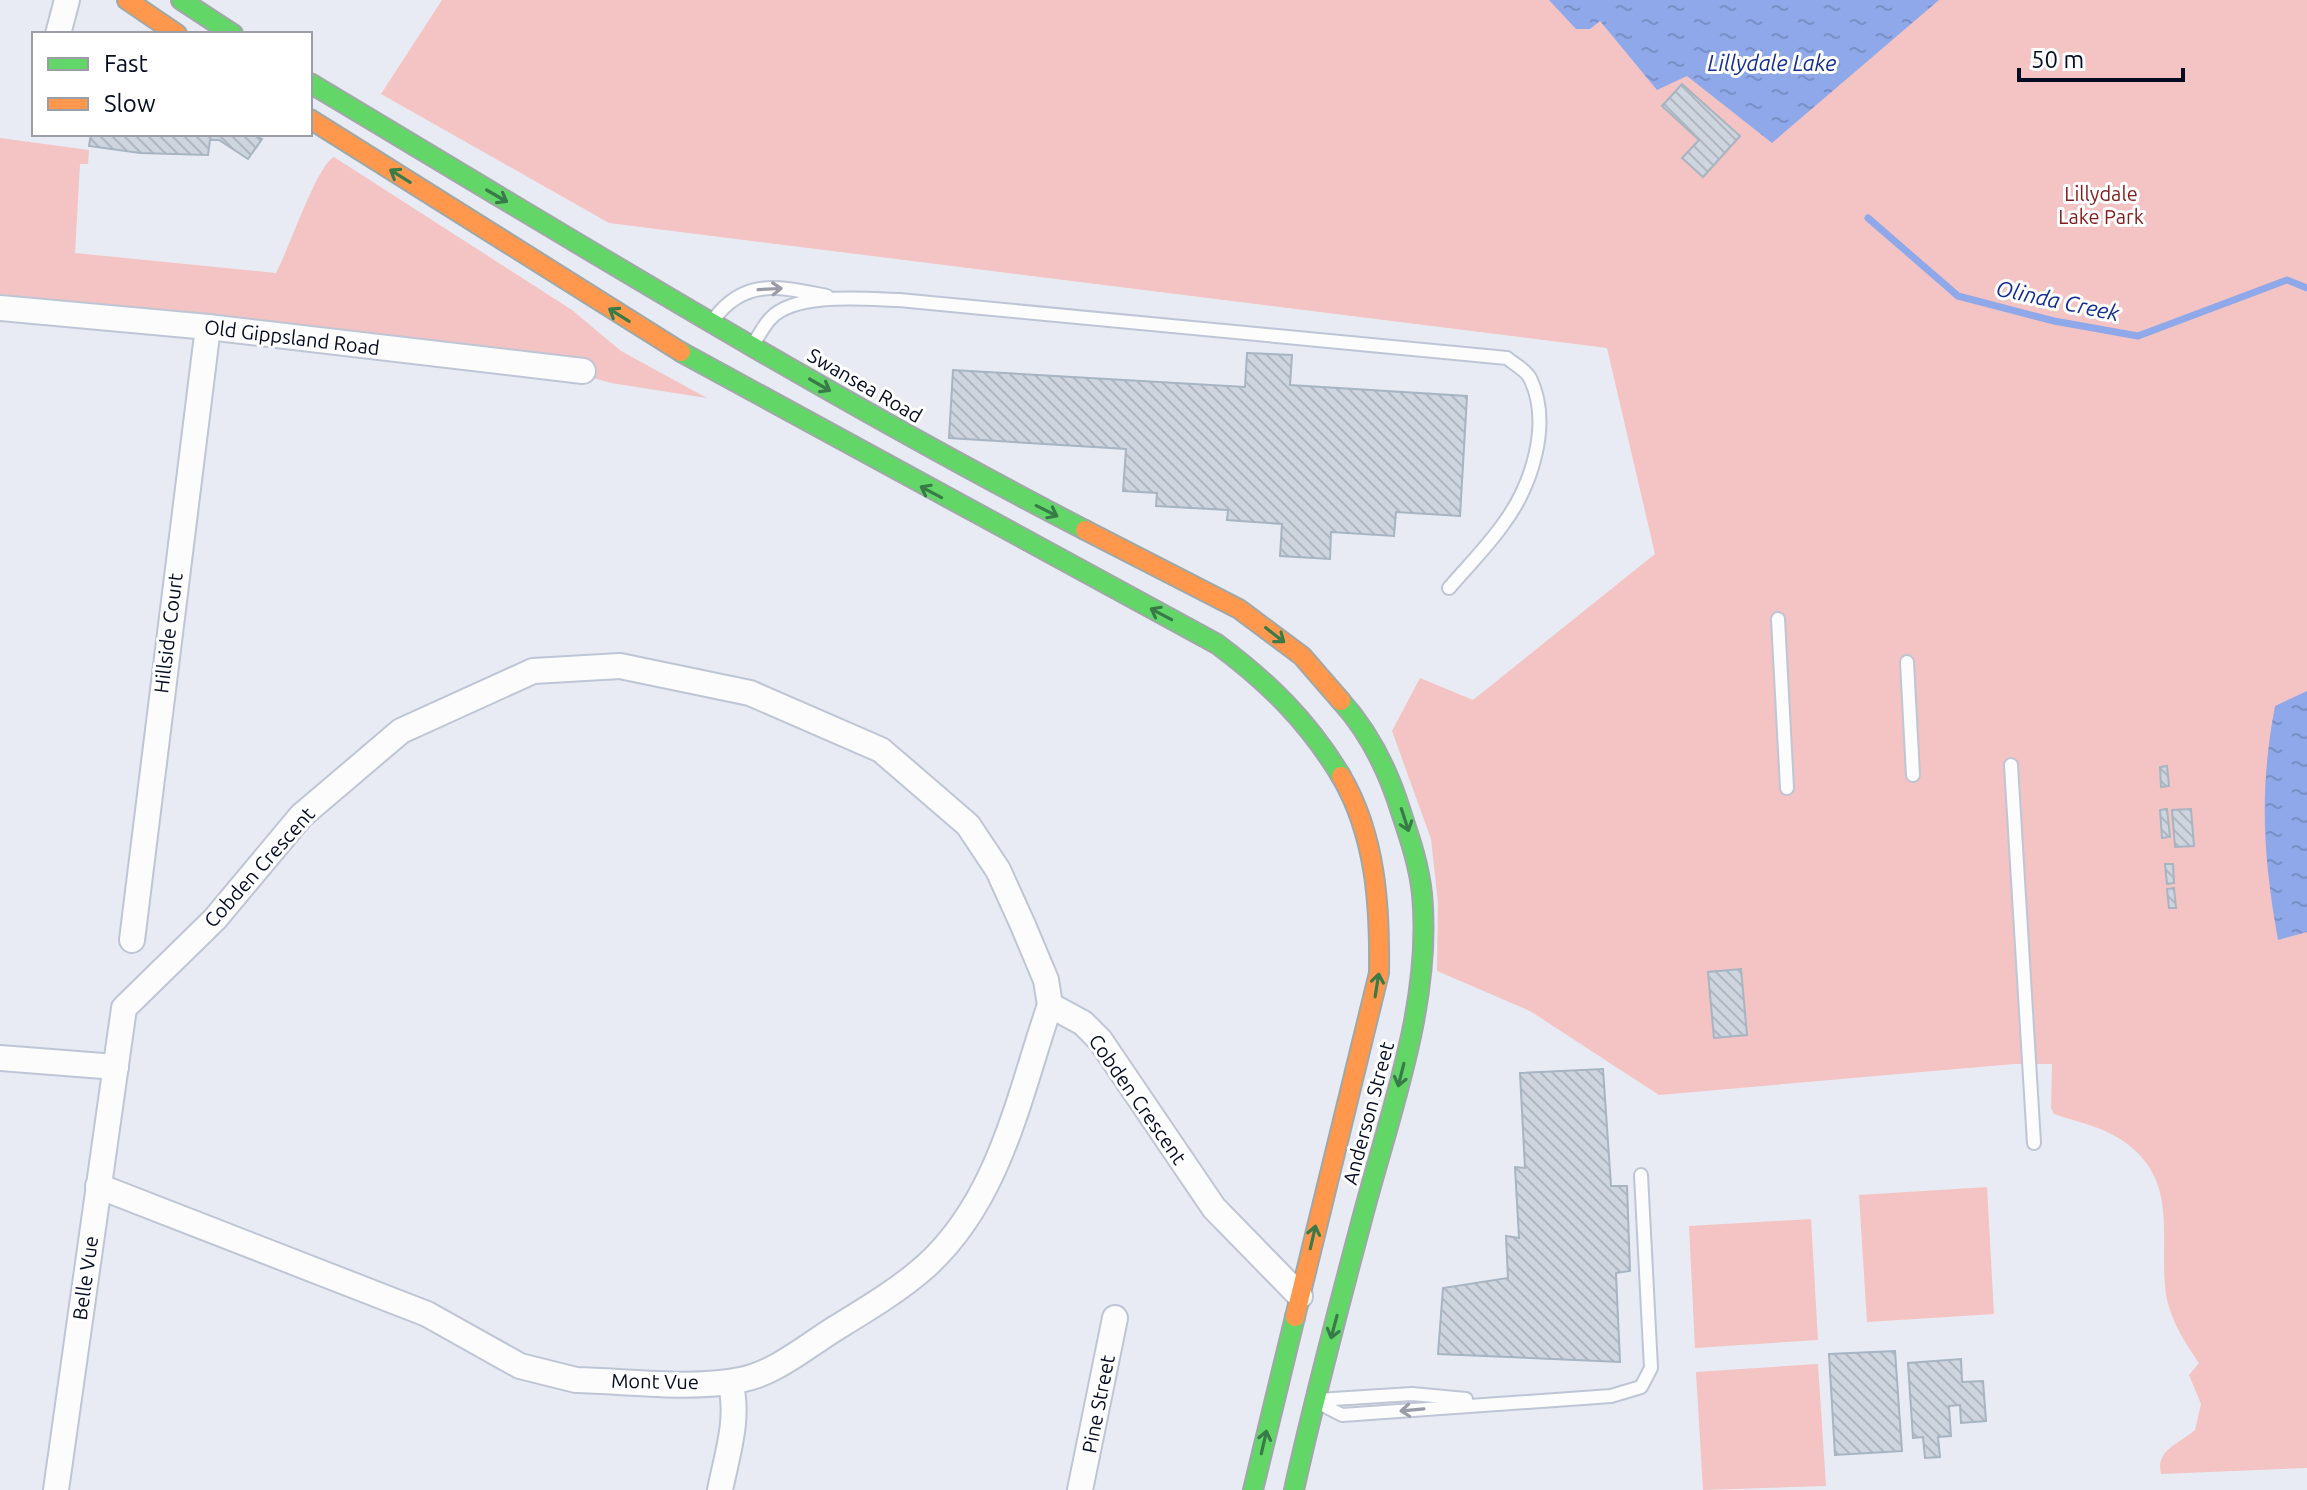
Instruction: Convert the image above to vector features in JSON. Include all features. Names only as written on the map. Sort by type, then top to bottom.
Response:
[{"type":"main road","points":[[127,0],[174,32]]},
{"type":"main road","points":[[181,0],[230,32]]},
{"type":"main road","name":"Swansea Road","points":[[312,84],[711,323],[996,484],[1239,609],[1271,631],[1329,683],[1375,748]]},
{"type":"main road","points":[[312,120],[710,370]]},
{"type":"main road","points":[[645,332],[655,313],[651,286]]},
{"type":"main road","points":[[710,370],[711,323]]},
{"type":"main road","points":[[710,370],[752,346]]},
{"type":"main road","name":"Anderson Street","points":[[710,370],[1217,644],[1280,692],[1328,750],[1362,819],[1375,865],[1382,938],[1373,1009],[1314,1295],[1275,1395],[1253,1490]]},
{"type":"main road","name":"Anderson Street","points":[[1294,1490],[1314,1400],[1416,1012],[1423,921],[1416,858],[1406,819],[1375,748]]},
{"type":"main road","points":[[1314,1295],[1349,1206],[1387,1130]]},
{"type":"main road","points":[[1275,1395],[1314,1400]]},
{"type":"street","points":[[59,32],[67,0]]},
{"type":"street","name":"Old Gippsland Road","points":[[0,308],[208,327],[583,371]]},
{"type":"street","name":"Hillside Court","points":[[132,940],[208,327]]},
{"type":"street","name":"Cobden Crescent","points":[[116,1067],[124,1008],[215,919],[301,816],[401,731],[533,671],[620,666],[750,693],[881,750],[951,809],[977,836],[1022,923],[1046,980],[1050,1005],[1083,1023],[1100,1040],[1214,1208],[1314,1295]]},
{"type":"street","name":"Mont Vue","points":[[98,1186],[427,1314],[520,1366],[541,1373],[576,1380],[730,1382],[767,1370],[865,1310],[917,1274],[951,1239],[981,1191],[1005,1141],[1050,1005]]},
{"type":"street","points":[[0,1058],[116,1067]]},
{"type":"street","name":"Belle Vue","points":[[56,1490],[116,1067]]},
{"type":"street","name":"Pine Street","points":[[1080,1490],[1115,1318]]},
{"type":"street","points":[[720,1490],[733,1422],[730,1382]]},
{"type":"lane","points":[[711,323],[740,292],[778,287],[842,299],[958,303],[1507,358],[1529,375],[1536,399],[1539,426],[1530,476],[1506,522],[1449,588]]},
{"type":"lane","points":[[752,346],[771,317],[784,309],[842,299]]},
{"type":"lane","points":[[1778,619],[1787,788]]},
{"type":"lane","points":[[1907,662],[1913,775]]},
{"type":"lane","points":[[2011,765],[2034,1143]]},
{"type":"lane","points":[[1314,1400],[1338,1415],[1632,1392],[1647,1379],[1651,1354],[1641,1175]]},
{"type":"green space","name":"Lillydale Lake Park","points":[[442,0],[2307,0],[2307,1468],[2161,1474],[2160,1466],[2165,1453],[2195,1430],[2201,1404],[2189,1375],[2199,1363],[2177,1326],[2166,1296],[2164,1224],[2158,1186],[2150,1168],[2137,1152],[2117,1137],[2054,1114],[2051,1108],[2052,1064],[2014,1064],[1659,1095],[1530,1011],[1437,971],[1438,903],[1431,839],[1392,731],[1420,678],[1473,700],[1655,554],[1607,348],[609,223],[381,94]]},
{"type":"green space","points":[[0,138],[89,150],[88,164],[80,164],[75,253],[276,273],[320,175],[334,157],[572,310],[621,351],[707,398],[611,383],[562,369],[302,325],[0,295]]},
{"type":"green space","points":[[1987,1187],[1994,1314],[1867,1322],[1859,1195]]},
{"type":"green space","points":[[1811,1219],[1818,1340],[1695,1348],[1689,1226]]},
{"type":"green space","points":[[1818,1364],[1826,1486],[1703,1490],[1696,1372]]},
{"type":"water","name":"Lillydale Lake","points":[[1549,0],[1939,0],[1772,143],[1687,76],[1657,90],[1600,21],[1590,29],[1576,29]]},
{"type":"water","points":[[2307,691],[2307,932],[2278,940],[2266,852],[2265,795],[2270,737],[2275,706]]},
{"type":"building","points":[[1682,84],[1740,136],[1703,177],[1682,158],[1699,140],[1662,106]]},
{"type":"building","points":[[91,136],[257,136],[262,139],[248,159],[219,140],[210,140],[208,155],[140,153],[89,146]]},
{"type":"building","points":[[1247,353],[1292,355],[1290,385],[1467,396],[1460,516],[1396,512],[1394,536],[1331,532],[1330,559],[1280,556],[1282,524],[1227,520],[1228,510],[1156,506],[1157,493],[1123,491],[1126,449],[949,438],[953,370],[1245,387]]},
{"type":"building","points":[[2167,766],[2169,786],[2161,787],[2160,767]]},
{"type":"building","points":[[2167,809],[2170,837],[2162,838],[2160,810]]},
{"type":"building","points":[[2191,809],[2194,846],[2175,847],[2172,810]]},
{"type":"building","points":[[2165,864],[2173,864],[2174,883],[2167,884]]},
{"type":"building","points":[[2174,888],[2176,908],[2169,908],[2167,889]]},
{"type":"building","points":[[1741,969],[1747,1035],[1714,1038],[1708,972]]},
{"type":"building","points":[[1603,1069],[1611,1186],[1627,1186],[1630,1271],[1616,1273],[1620,1362],[1438,1354],[1443,1288],[1508,1278],[1506,1236],[1519,1238],[1515,1167],[1525,1168],[1520,1073]]},
{"type":"building","points":[[1895,1351],[1902,1451],[1835,1455],[1829,1354]]},
{"type":"building","points":[[1961,1359],[1962,1382],[1983,1381],[1986,1421],[1961,1423],[1960,1405],[1949,1406],[1951,1436],[1938,1437],[1940,1457],[1925,1458],[1923,1437],[1913,1438],[1908,1363]]},
{"type":"waterway","name":"Olinda Creek","points":[[1868,218],[1958,296],[2054,321],[2138,336],[2287,280],[2307,288]]},
{"type":"traffic: fast","points":[[181,0],[230,32]]},
{"type":"traffic: fast","points":[[312,84],[791,369],[1085,530]]},
{"type":"traffic: fast","points":[[681,352],[1217,644],[1286,704],[1315,738],[1341,776]]},
{"type":"traffic: fast","points":[[1294,1490],[1337,1313],[1398,1092],[1415,1013],[1424,934],[1419,873],[1396,797],[1369,739],[1341,701]]},
{"type":"traffic: fast","points":[[1253,1490],[1295,1317]]},
{"type":"traffic: slow","points":[[127,0],[174,32]]},
{"type":"traffic: slow","points":[[312,120],[681,352]]},
{"type":"traffic: slow","points":[[1085,530],[1239,609],[1302,656],[1341,701]]},
{"type":"traffic: slow","points":[[1295,1317],[1379,973],[1374,872],[1362,823],[1341,776]]}]
